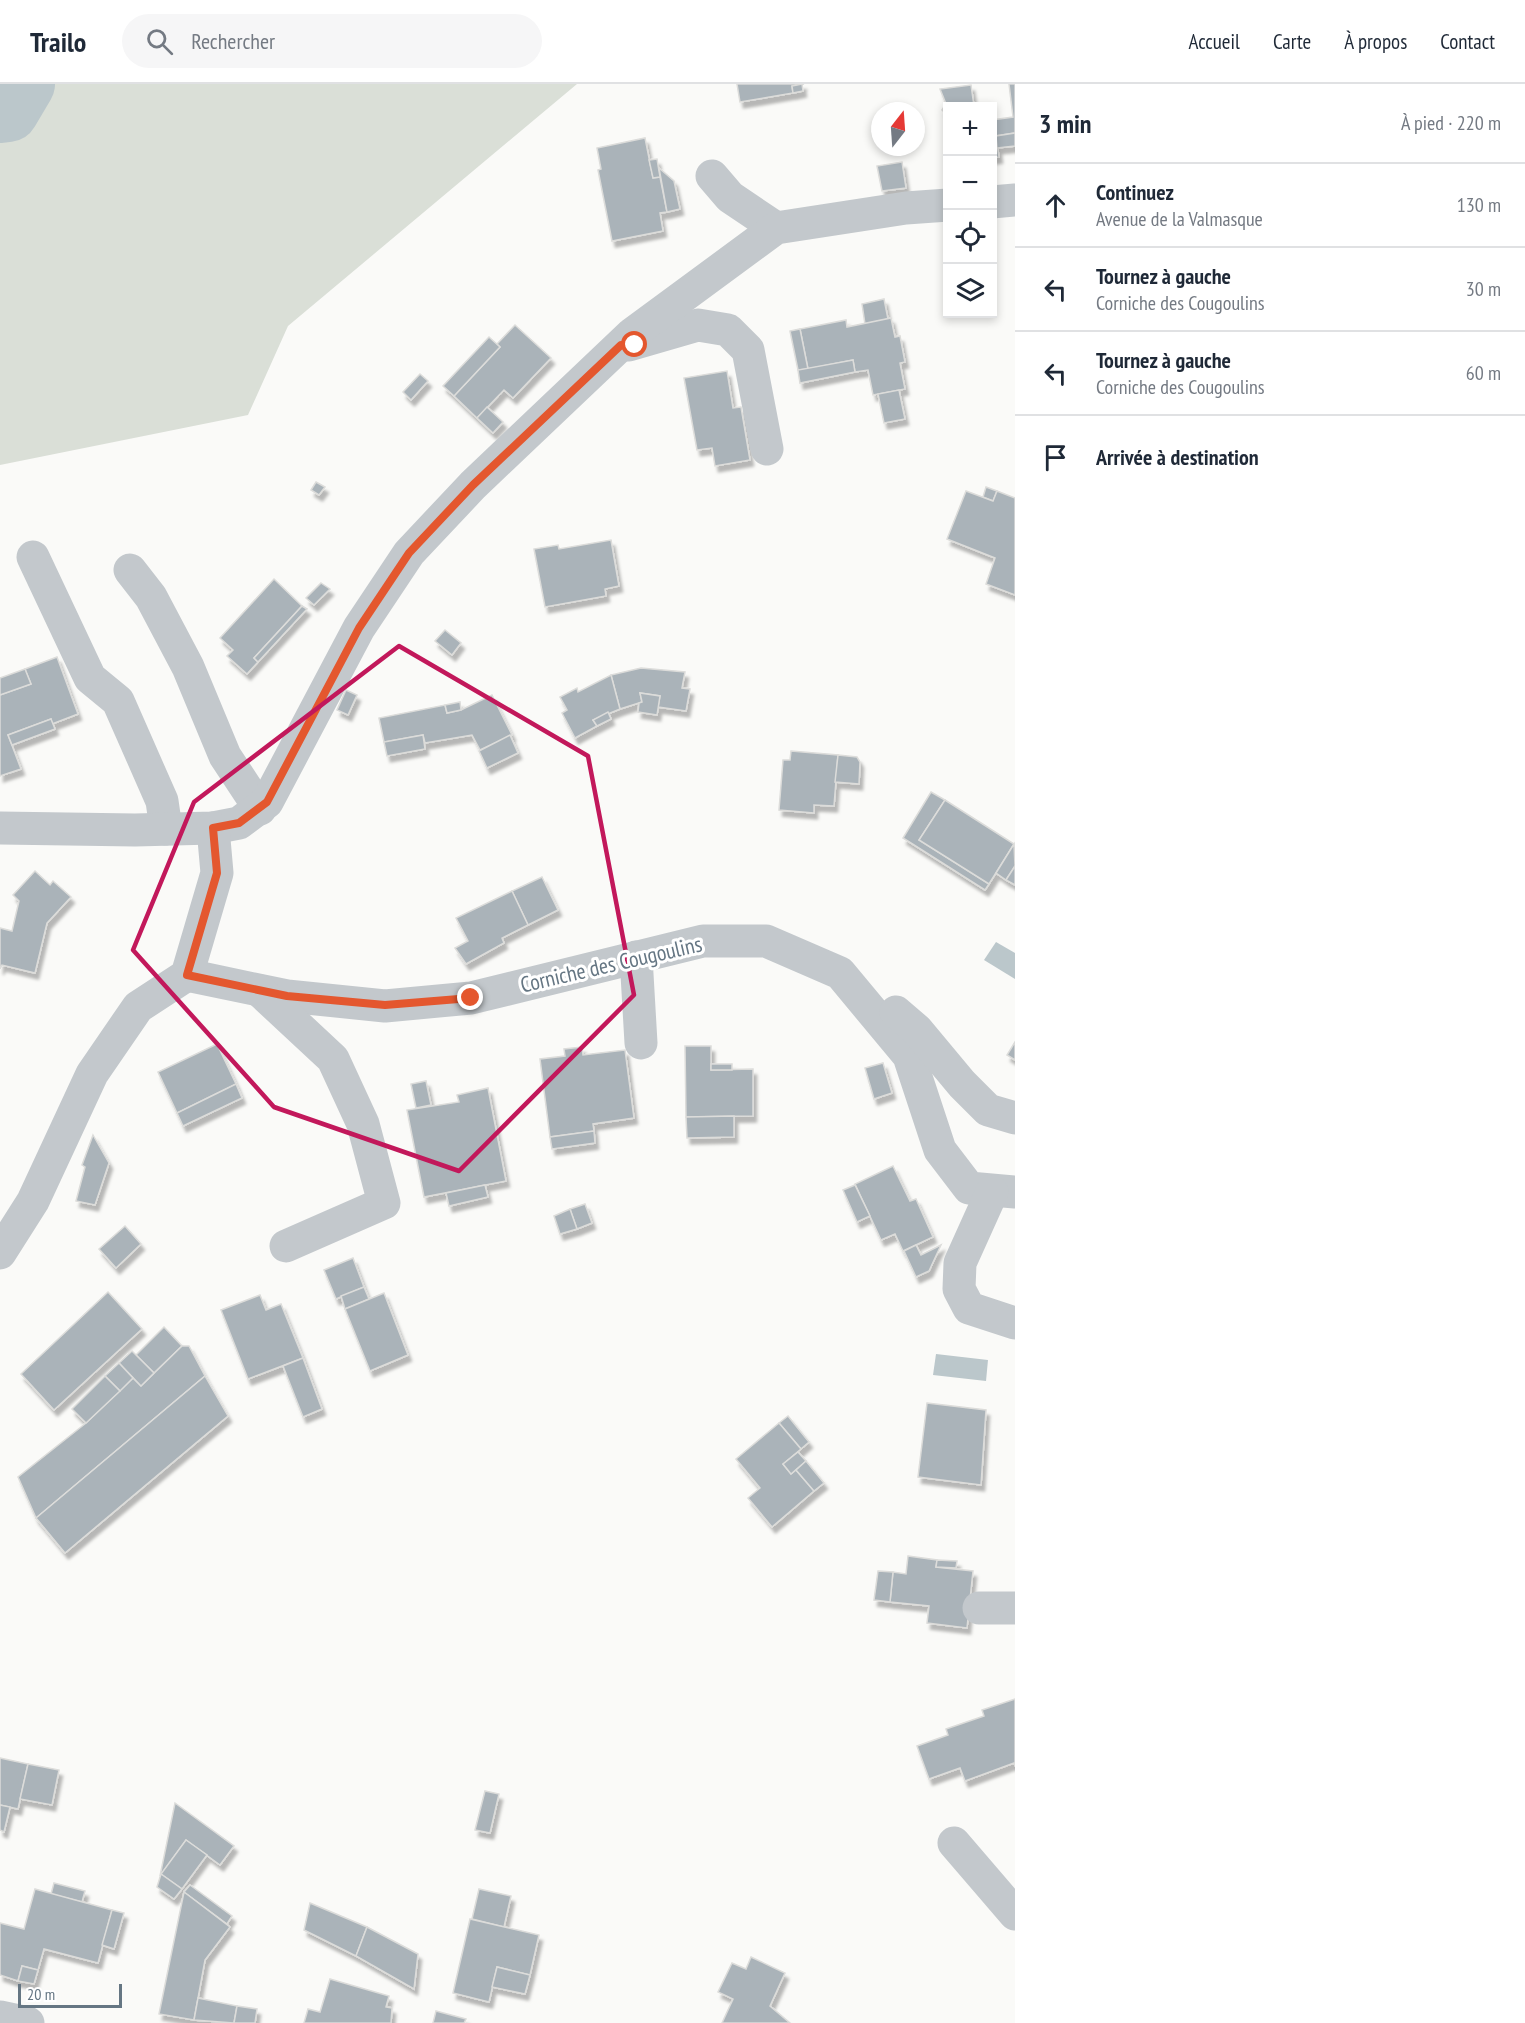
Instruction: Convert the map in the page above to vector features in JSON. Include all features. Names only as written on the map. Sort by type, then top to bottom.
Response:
[{"type":"street","points":[[712,176],[730,197],[776,228]]},
{"type":"street","points":[[997,202],[1015,200]]},
{"type":"street","points":[[0,828],[166,829],[213,828],[239,823],[267,802],[359,628],[409,553],[473,485],[621,345],[776,228],[906,208],[943,205]]},
{"type":"street","points":[[621,345],[635,345],[698,325],[728,330],[748,350],[767,449]]},
{"type":"street","points":[[33,557],[90,678],[118,701],[162,801],[166,829]]},
{"type":"street","points":[[130,570],[151,597],[188,667],[225,756],[260,809]]},
{"type":"street","points":[[0,1253],[33,1201],[92,1074],[138,1007],[187,975],[217,873],[213,828]]},
{"type":"street","name":"Corniche des Cougoulins","points":[[187,975],[287,996],[396,1005],[471,998],[703,941],[766,941],[840,973],[909,1056],[940,1150],[969,1188],[1004,1192]]},
{"type":"street","points":[[636,957],[641,1044]]},
{"type":"street","points":[[851,986],[880,999],[917,1030],[962,1084],[988,1110],[1015,1118]]},
{"type":"street","points":[[260,991],[333,1059],[363,1124],[384,1203],[286,1246]]},
{"type":"street","points":[[1004,1192],[960,1263],[958,1289],[969,1308],[1015,1323]]},
{"type":"street","points":[[979,1608],[1015,1608]]},
{"type":"street","points":[[954,1843],[1015,1914]]},
{"type":"street","points":[[0,2017],[28,2023]]},
{"type":"highlighted area","points":[[399,646],[588,756],[634,995],[459,1171],[274,1107],[133,950],[194,802]]},
{"type":"shaded area","points":[[0,84],[577,84],[288,326],[248,415],[0,465]]},
{"type":"shaded area","points":[[996,942],[1015,953],[1015,979],[984,960]]},
{"type":"shaded area","points":[[936,1354],[988,1360],[986,1381],[933,1375]]},
{"type":"building","points":[[737,84],[804,84],[792,86],[793,93],[740,102]]},
{"type":"building","points":[[802,84],[803,91],[793,93],[792,86]]},
{"type":"building","points":[[1009,84],[1015,84],[1015,133],[997,136],[997,119],[1013,117]]},
{"type":"building","points":[[971,85],[973,102],[945,102],[940,89]]},
{"type":"building","points":[[1015,133],[1015,146],[997,148],[997,136]]},
{"type":"building","points":[[645,138],[653,178],[660,177],[667,212],[660,213],[663,231],[612,241],[598,170],[601,169],[597,148]]},
{"type":"building","points":[[657,159],[660,177],[653,178],[649,160]]},
{"type":"building","points":[[902,162],[906,188],[882,191],[877,166]]},
{"type":"building","points":[[659,168],[674,181],[680,209],[667,212]]},
{"type":"building","points":[[884,299],[888,319],[865,324],[862,304]]},
{"type":"building","points":[[891,318],[895,337],[900,336],[905,362],[900,363],[905,389],[873,395],[868,370],[855,372],[853,360],[808,369],[800,329],[846,320],[847,327]]},
{"type":"building","points":[[515,325],[551,358],[513,398],[504,390],[477,418],[454,396],[500,347],[497,344]]},
{"type":"building","points":[[800,329],[808,369],[798,370],[790,331]]},
{"type":"building","points":[[489,337],[500,347],[454,396],[443,386]]},
{"type":"building","points":[[853,360],[855,372],[800,383],[798,370]]},
{"type":"building","points":[[727,371],[733,408],[741,407],[750,460],[715,466],[712,448],[697,450],[684,378]]},
{"type":"building","points":[[420,374],[428,381],[411,400],[403,392]]},
{"type":"building","points":[[899,390],[905,419],[884,423],[878,394]]},
{"type":"building","points":[[487,407],[503,422],[493,433],[477,418]]},
{"type":"building","points":[[316,482],[325,487],[319,495],[311,490]]},
{"type":"building","points":[[986,487],[997,491],[993,501],[983,497]]},
{"type":"building","points":[[966,491],[993,501],[997,491],[1015,498],[1015,595],[986,584],[995,558],[947,539]]},
{"type":"building","points":[[611,540],[619,586],[605,589],[606,596],[545,607],[534,549],[558,545],[559,549]]},
{"type":"building","points":[[274,579],[302,606],[254,658],[258,662],[247,674],[227,656],[233,650],[220,638]]},
{"type":"building","points":[[321,583],[330,589],[314,605],[306,598]]},
{"type":"building","points":[[302,606],[307,609],[258,662],[254,658]]},
{"type":"building","points":[[445,630],[461,643],[452,655],[435,641]]},
{"type":"building","points":[[57,657],[78,714],[52,724],[51,719],[8,735],[21,769],[0,776],[0,695],[31,684],[25,669]]},
{"type":"building","points":[[641,668],[685,672],[682,688],[690,689],[686,711],[658,707],[660,696],[640,693],[642,702],[620,709],[611,675]]},
{"type":"building","points":[[25,669],[31,684],[0,695],[0,678]]},
{"type":"building","points":[[611,675],[620,709],[593,720],[597,726],[575,738],[562,713],[567,710],[560,697],[577,688],[578,692]]},
{"type":"building","points":[[346,690],[357,695],[348,715],[337,710]]},
{"type":"building","points":[[640,693],[660,696],[657,715],[638,712],[639,703],[642,702]]},
{"type":"building","points":[[492,695],[512,735],[480,750],[472,735],[425,743],[423,735],[384,742],[379,718],[445,705],[447,713],[461,710]]},
{"type":"building","points":[[460,702],[461,710],[447,713],[445,705]]},
{"type":"building","points":[[608,712],[611,719],[597,726],[593,720]]},
{"type":"building","points":[[51,719],[55,729],[12,745],[8,735]]},
{"type":"building","points":[[423,735],[425,749],[387,756],[384,742]]},
{"type":"building","points":[[510,735],[518,753],[487,768],[479,751]]},
{"type":"building","points":[[791,751],[838,755],[834,806],[814,805],[814,813],[779,810],[783,760],[790,760]]},
{"type":"building","points":[[838,755],[857,757],[860,762],[859,784],[835,782]]},
{"type":"building","points":[[931,792],[945,800],[919,840],[989,884],[985,890],[903,838]]},
{"type":"building","points":[[945,800],[1014,844],[989,884],[919,840]]},
{"type":"building","points":[[1014,844],[1015,866],[1006,880],[996,873]]},
{"type":"building","points":[[1015,866],[1015,885],[1006,880]]},
{"type":"building","points":[[35,871],[50,885],[53,881],[71,897],[47,923],[35,973],[2,965],[0,969],[0,928],[12,931],[19,901],[13,895]]},
{"type":"building","points":[[542,877],[558,910],[528,925],[512,891]]},
{"type":"building","points":[[512,891],[528,925],[502,938],[504,943],[466,964],[455,948],[468,941],[456,918]]},
{"type":"building","points":[[1015,1042],[1015,1060],[1007,1055]]},
{"type":"building","points":[[217,1044],[236,1084],[177,1113],[158,1072]]},
{"type":"building","points":[[685,1046],[711,1046],[711,1070],[753,1069],[753,1116],[686,1117]]},
{"type":"building","points":[[582,1047],[583,1055],[625,1050],[634,1118],[593,1124],[594,1131],[550,1137],[540,1059],[565,1056],[564,1049]]},
{"type":"building","points":[[883,1063],[892,1093],[874,1099],[865,1068]]},
{"type":"building","points":[[711,1064],[732,1064],[732,1070],[711,1070]]},
{"type":"building","points":[[426,1081],[431,1105],[416,1108],[411,1084]]},
{"type":"building","points":[[236,1084],[242,1098],[183,1126],[177,1113]]},
{"type":"building","points":[[488,1088],[506,1181],[424,1197],[407,1110],[459,1102],[457,1095]]},
{"type":"building","points":[[734,1116],[734,1137],[687,1138],[686,1117]]},
{"type":"building","points":[[594,1131],[595,1143],[552,1149],[550,1137]]},
{"type":"building","points":[[93,1135],[109,1163],[95,1205],[76,1201],[85,1167],[82,1165]]},
{"type":"building","points":[[893,1166],[910,1201],[916,1199],[933,1237],[903,1251],[895,1234],[881,1240],[855,1184]]},
{"type":"building","points":[[485,1185],[488,1197],[449,1206],[446,1193]]},
{"type":"building","points":[[855,1185],[870,1216],[857,1222],[843,1190]]},
{"type":"building","points":[[585,1204],[592,1223],[577,1229],[570,1209]]},
{"type":"building","points":[[570,1209],[577,1229],[560,1234],[554,1216]]},
{"type":"building","points":[[125,1226],[141,1244],[116,1268],[99,1249]]},
{"type":"building","points":[[916,1245],[921,1255],[941,1245],[929,1271],[916,1277],[904,1251]]},
{"type":"building","points":[[353,1258],[364,1287],[336,1299],[324,1270]]},
{"type":"building","points":[[364,1287],[369,1299],[345,1309],[341,1296]]},
{"type":"building","points":[[108,1292],[142,1329],[54,1410],[21,1374]]},
{"type":"building","points":[[384,1293],[408,1355],[370,1371],[345,1309]]},
{"type":"building","points":[[260,1295],[266,1310],[281,1304],[303,1358],[248,1379],[221,1310]]},
{"type":"building","points":[[164,1327],[182,1346],[154,1373],[136,1355]]},
{"type":"building","points":[[182,1346],[189,1346],[205,1376],[36,1518],[18,1477],[86,1423],[133,1378],[141,1386]]},
{"type":"building","points":[[132,1351],[154,1373],[141,1386],[119,1363]]},
{"type":"building","points":[[303,1358],[322,1409],[303,1417],[283,1366]]},
{"type":"building","points":[[119,1363],[133,1378],[120,1391],[105,1376]]},
{"type":"building","points":[[105,1376],[120,1391],[86,1423],[72,1409]]},
{"type":"building","points":[[205,1376],[228,1416],[65,1553],[36,1518]]},
{"type":"building","points":[[927,1403],[986,1410],[981,1485],[918,1477]]},
{"type":"building","points":[[788,1416],[809,1442],[801,1449],[779,1423]]},
{"type":"building","points":[[779,1423],[801,1449],[783,1464],[791,1474],[796,1470],[814,1491],[772,1527],[748,1498],[760,1488],[736,1459]]},
{"type":"building","points":[[798,1452],[806,1461],[791,1474],[783,1464]]},
{"type":"building","points":[[806,1461],[824,1483],[814,1491],[796,1470]]},
{"type":"building","points":[[908,1556],[937,1560],[936,1567],[973,1571],[967,1628],[927,1623],[929,1606],[890,1602],[893,1572],[906,1574]]},
{"type":"building","points":[[937,1560],[957,1561],[956,1568],[936,1567]]},
{"type":"building","points":[[878,1571],[893,1572],[890,1602],[874,1600]]},
{"type":"building","points":[[1015,1699],[1015,1766],[1014,1763],[965,1781],[960,1768],[929,1779],[917,1746],[948,1735],[946,1729],[984,1716],[982,1710]]},
{"type":"building","points":[[0,1758],[28,1764],[18,1809],[0,1805]]},
{"type":"building","points":[[28,1764],[59,1770],[52,1805],[20,1799]]},
{"type":"building","points":[[485,1791],[499,1794],[490,1833],[475,1830]]},
{"type":"building","points":[[175,1803],[234,1846],[220,1865],[186,1840],[160,1876]]},
{"type":"building","points":[[0,1805],[10,1807],[4,1832],[0,1830]]},
{"type":"building","points":[[186,1840],[207,1855],[182,1889],[161,1874]]},
{"type":"building","points":[[161,1874],[182,1889],[174,1899],[157,1887]]},
{"type":"building","points":[[54,1883],[85,1891],[82,1902],[51,1894]]},
{"type":"building","points":[[190,1885],[232,1916],[227,1924],[184,1892]]},
{"type":"building","points":[[35,1889],[112,1910],[98,1963],[44,1949],[38,1970],[22,1966],[18,1981],[0,1975],[0,1923],[24,1929]]},
{"type":"building","points":[[479,1889],[511,1896],[504,1927],[472,1919]]},
{"type":"building","points":[[184,1892],[230,1927],[205,1960],[194,2020],[159,2014]]},
{"type":"building","points":[[310,1903],[367,1927],[356,1956],[304,1930]]},
{"type":"building","points":[[112,1910],[124,1913],[114,1949],[102,1945]]},
{"type":"building","points":[[470,1919],[539,1935],[530,1975],[497,1967],[489,2002],[453,1993]]},
{"type":"building","points":[[367,1927],[418,1954],[414,1989],[356,1956]]},
{"type":"building","points":[[751,1957],[785,1973],[770,2006],[790,2023],[722,2023],[733,1999],[718,1992],[732,1963],[746,1969]]},
{"type":"building","points":[[22,1966],[38,1970],[34,1984],[18,1981]]},
{"type":"building","points":[[497,1967],[530,1975],[525,1994],[492,1987]]},
{"type":"building","points":[[330,1979],[389,1996],[386,2007],[392,2008],[391,2023],[304,2023],[308,2009],[320,2012]]},
{"type":"building","points":[[198,1998],[237,2006],[234,2023],[194,2020]]},
{"type":"building","points":[[237,2006],[257,2009],[255,2023],[234,2023]]},
{"type":"building","points":[[436,2011],[466,2019],[464,2023],[433,2023]]},
{"type":"waterway","points":[[0,112],[8,111],[24,84]]},
{"type":"route","points":[[471,998],[385,1005],[287,996],[187,975],[217,873],[213,828],[239,823],[267,802],[359,628],[409,553],[473,485],[621,345],[635,345]]}]
